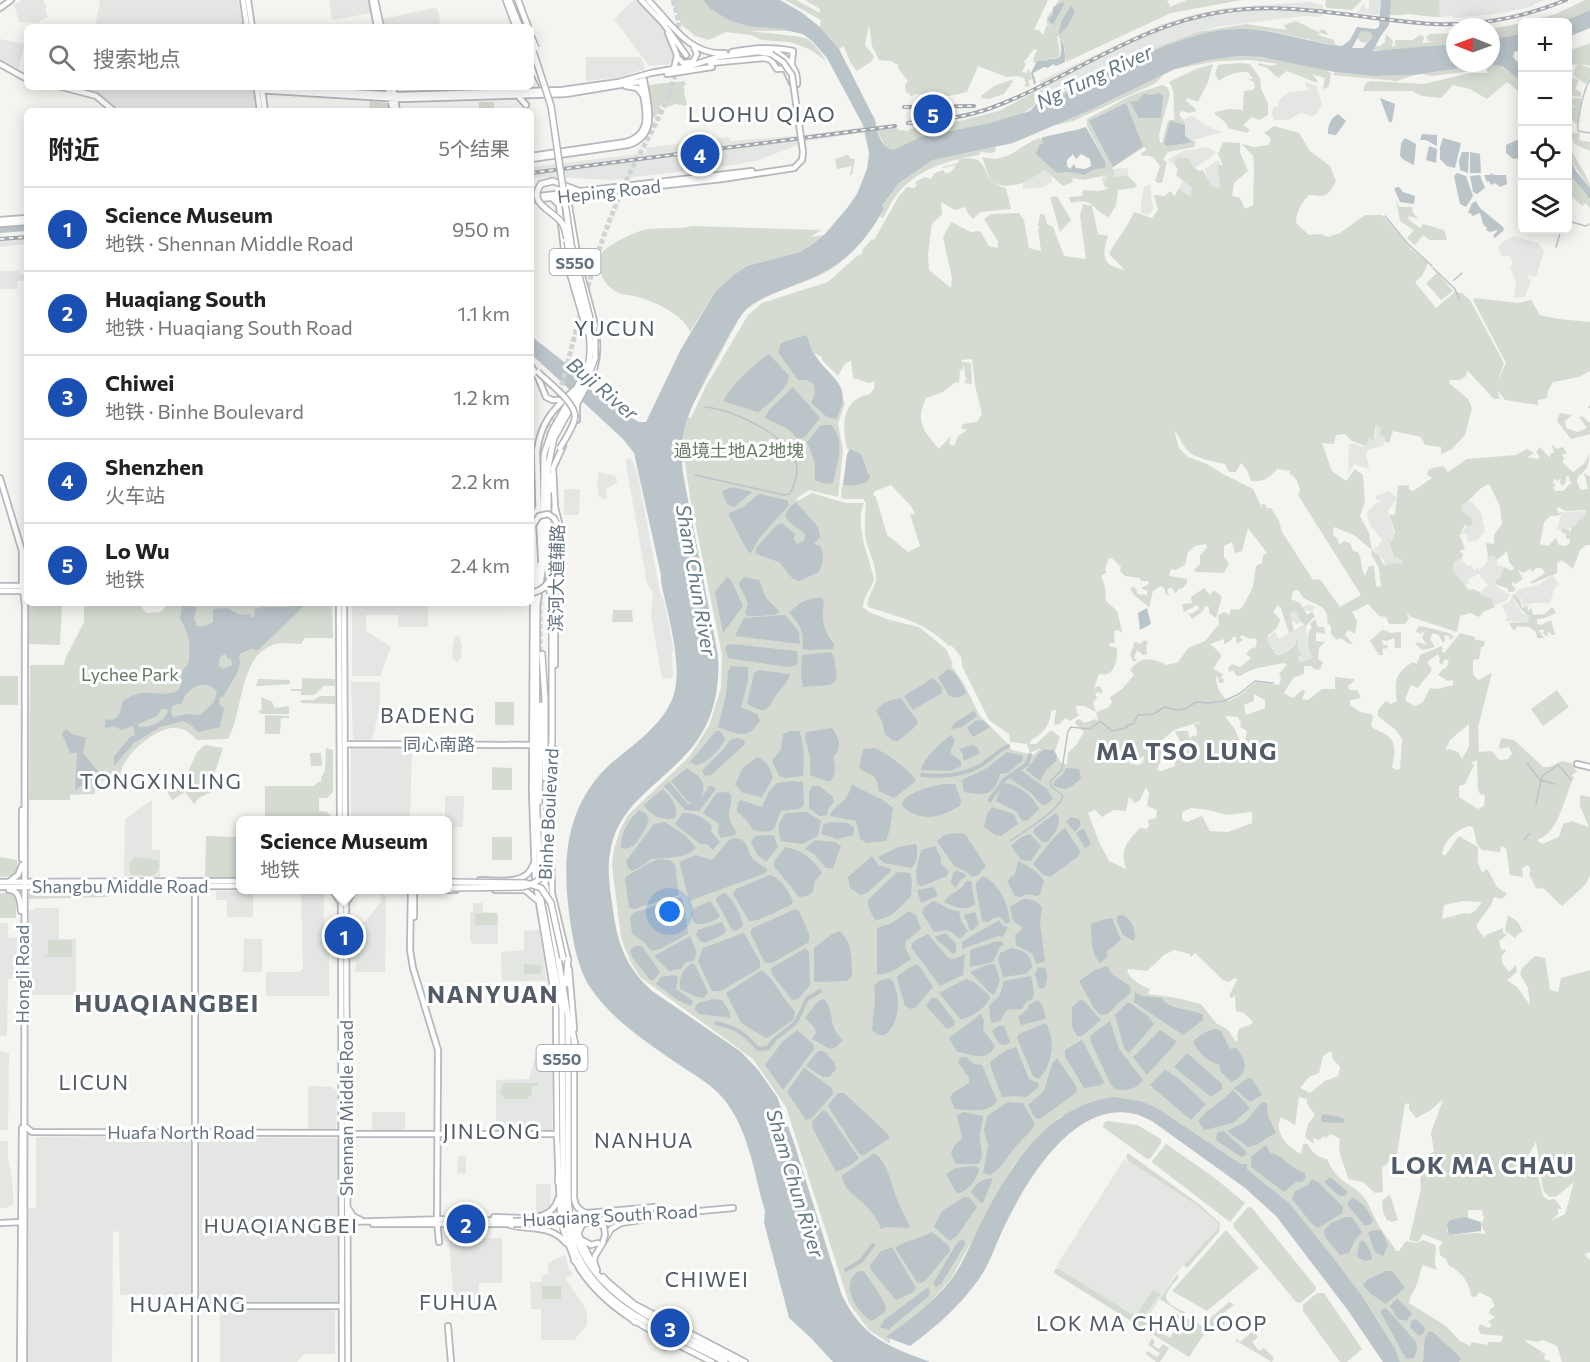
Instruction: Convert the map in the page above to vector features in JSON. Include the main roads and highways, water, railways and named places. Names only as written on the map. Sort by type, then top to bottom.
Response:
[{"type":"highway","points":[[512,1],[521,24]]},
{"type":"highway","points":[[534,44],[539,57],[544,86]]},
{"type":"highway","name":"S550","points":[[534,54],[556,131],[571,244],[595,338],[595,358],[573,400]]},
{"type":"highway","name":"S550","points":[[534,62],[544,86],[554,137],[572,267],[590,332],[590,362],[587,373],[576,388],[573,400]]},
{"type":"highway","points":[[534,68],[544,86]]},
{"type":"highway","points":[[567,238],[560,221],[537,199],[537,191],[541,184],[553,181],[579,191]]},
{"type":"highway","name":"Binhe Boulevard","points":[[573,400],[550,449],[548,572],[552,613],[552,740],[544,833],[545,890],[564,997],[565,1141],[568,1202],[573,1232],[591,1269],[619,1302],[736,1362]]},
{"type":"highway","name":"Binhe Boulevard","points":[[564,997],[541,900],[536,793],[537,605],[543,565],[544,454],[552,431],[573,400]]},
{"type":"highway","points":[[534,592],[542,590],[551,580],[553,570],[553,529],[550,504],[553,475]]},
{"type":"highway","points":[[542,654],[546,721],[544,833]]},
{"type":"highway","points":[[533,689],[536,675]]},
{"type":"highway","points":[[538,841],[541,705]]},
{"type":"highway","points":[[533,722],[536,737]]},
{"type":"highway","points":[[452,884],[522,887],[530,885],[541,877],[549,862],[552,740]]},
{"type":"highway","points":[[452,884],[526,883],[542,888],[551,903],[566,958],[564,997]]},
{"type":"highway","points":[[550,962],[564,997],[574,1044]]},
{"type":"highway","points":[[558,1182],[565,1141]]},
{"type":"highway","points":[[565,1141],[571,1182]]},
{"type":"highway","name":"Binhe Boulevard","points":[[565,1141],[563,1197],[566,1225],[580,1261],[596,1284],[619,1302],[725,1362]]},
{"type":"highway","points":[[574,1260],[596,1284]]},
{"type":"highway","points":[[603,1277],[635,1322]]},
{"type":"highway","points":[[655,1319],[676,1326]]},
{"type":"main road","points":[[0,6],[9,0]]},
{"type":"main road","points":[[243,0],[247,24]]},
{"type":"main road","points":[[248,0],[252,24]]},
{"type":"main road","points":[[373,0],[378,24]]},
{"type":"main road","points":[[641,0],[663,23],[686,55],[658,10]]},
{"type":"main road","points":[[648,0],[680,36],[694,46],[713,53],[770,48],[792,51],[791,64]]},
{"type":"main road","points":[[663,23],[677,57],[683,63],[693,62],[697,54],[694,46]]},
{"type":"main road","points":[[756,50],[775,52],[791,64],[796,74],[797,84],[792,83],[785,68]]},
{"type":"main road","name":"Heping Road","points":[[534,198],[573,196],[773,172],[797,167],[802,160],[803,152],[792,75],[786,64],[771,54],[756,50],[714,58],[643,79]]},
{"type":"main road","points":[[714,58],[735,51]]},
{"type":"main road","points":[[674,69],[677,57]]},
{"type":"main road","points":[[515,94],[611,84],[711,65],[764,58],[771,60],[777,69],[791,64]]},
{"type":"main road","points":[[0,64],[24,77]]},
{"type":"main road","points":[[289,90],[392,97],[566,94],[621,86],[643,79]]},
{"type":"main road","points":[[534,157],[633,140],[643,131],[646,123],[643,79]]},
{"type":"main road","points":[[534,158],[628,145],[638,141],[647,131],[650,120],[643,79]]},
{"type":"main road","points":[[621,86],[638,88],[643,98]]},
{"type":"main road","points":[[73,90],[96,96],[110,108]]},
{"type":"main road","points":[[260,90],[260,108]]},
{"type":"main road","points":[[260,90],[264,108]]},
{"type":"main road","points":[[391,90],[394,108]]},
{"type":"main road","points":[[515,94],[517,90]]},
{"type":"main road","points":[[515,94],[523,99],[526,105]]},
{"type":"main road","name":"Heping Road","points":[[534,198],[551,199],[579,191],[752,171]]},
{"type":"main road","points":[[564,195],[569,206]]},
{"type":"main road","points":[[572,229],[569,206],[570,197],[573,196]]},
{"type":"main road","points":[[572,229],[570,200],[573,196]]},
{"type":"main road","points":[[551,199],[557,202],[560,209],[564,244]]},
{"type":"main road","points":[[551,199],[556,202],[568,262],[591,349]]},
{"type":"main road","points":[[560,209],[564,204],[569,206]]},
{"type":"main road","points":[[0,222],[24,220]]},
{"type":"main road","points":[[562,227],[567,231],[572,229]]},
{"type":"main road","name":"滨河大道辅路","points":[[534,517],[539,503],[537,462],[540,437],[550,414],[573,400],[588,384],[596,364],[597,337],[572,229]]},
{"type":"main road","points":[[534,368],[567,400],[575,412],[574,422],[555,458],[554,468]]},
{"type":"main road","points":[[534,371],[547,398],[573,400]]},
{"type":"main road","name":"滨河大道辅路","points":[[558,581],[560,527],[550,504],[554,468],[576,420],[573,400]]},
{"type":"main road","points":[[0,478],[22,551],[24,588]]},
{"type":"main road","points":[[0,487],[19,550],[24,588]]},
{"type":"main road","points":[[534,586],[540,564],[539,503]]},
{"type":"main road","points":[[534,583],[536,573],[534,523],[539,516],[548,514],[554,518],[557,525],[556,570],[558,581],[555,595],[551,878],[566,958],[574,1044],[573,1199],[576,1210],[585,1215],[653,1210],[667,1213]]},
{"type":"main road","points":[[0,586],[24,588]]},
{"type":"main road","points":[[0,591],[24,588]]},
{"type":"main road","name":"Hongli Road","points":[[22,1362],[21,911],[24,588]]},
{"type":"main road","name":"Hongli Road","points":[[23,866],[26,606]]},
{"type":"main road","points":[[340,606],[345,816]]},
{"type":"main road","points":[[340,606],[340,816]]},
{"type":"main road","points":[[533,606],[535,858],[538,901],[550,962],[557,1025],[557,1134],[561,1218],[574,1260],[585,1278],[605,1299],[635,1322],[712,1362]]},
{"type":"main road","name":"同心南路","points":[[345,744],[533,745]]},
{"type":"main road","points":[[1577,764],[1590,767]]},
{"type":"main road","points":[[452,884],[518,880],[529,874],[535,858]]},
{"type":"main road","points":[[3,882],[16,877],[23,866]]},
{"type":"main road","points":[[23,866],[27,876],[35,884],[28,891],[25,900]]},
{"type":"main road","points":[[518,880],[524,884],[519,890]]},
{"type":"main road","name":"Shangbu Middle Road","points":[[195,884],[236,881]]},
{"type":"main road","name":"Shangbu Middle Road","points":[[3,882],[23,885]]},
{"type":"main road","name":"Shangbu Middle Road","points":[[0,888],[35,884],[236,886]]},
{"type":"main road","points":[[195,884],[195,1362]]},
{"type":"main road","name":"Hongli Road","points":[[22,1222],[25,1122],[25,900],[23,885]]},
{"type":"main road","points":[[0,888],[16,892],[20,899],[21,911]]},
{"type":"main road","points":[[452,890],[519,890],[528,892],[538,901]]},
{"type":"main road","points":[[337,894],[343,906]]},
{"type":"main road","name":"Shennan Middle Road","points":[[342,894],[344,1134],[342,1362]]},
{"type":"main road","name":"Shennan Middle Road","points":[[343,906],[345,894]]},
{"type":"main road","points":[[343,906],[350,894]]},
{"type":"main road","points":[[414,894],[412,963],[438,1050],[439,1242]]},
{"type":"main road","name":"Huafa North Road","points":[[25,1122],[28,1130],[32,1132],[195,1134]]},
{"type":"main road","name":"Shennan Middle Road","points":[[344,1134],[348,1362]]},
{"type":"main road","name":"Huafa North Road","points":[[24,1141],[27,1136],[33,1135],[557,1134]]},
{"type":"main road","points":[[574,1161],[571,1182],[579,1236],[597,1270],[629,1300],[745,1362]]},
{"type":"main road","points":[[538,1217],[552,1212],[559,1191]]},
{"type":"main road","points":[[347,1204],[353,1216],[363,1221]]},
{"type":"main road","name":"Huaqiang South Road","points":[[347,1235],[355,1224],[438,1221],[512,1223],[594,1222],[600,1226],[602,1231],[601,1243],[588,1244],[579,1236],[581,1227],[587,1222],[733,1208],[512,1223],[477,1219],[447,1221]]},
{"type":"main road","points":[[438,1210],[445,1216],[465,1219]]},
{"type":"main road","points":[[427,1220],[434,1217],[438,1210]]},
{"type":"main road","points":[[601,1243],[613,1227],[623,1222],[640,1221],[653,1216]]},
{"type":"main road","points":[[477,1219],[551,1218],[552,1224],[548,1227],[535,1227]]},
{"type":"main road","points":[[585,1219],[596,1220],[602,1224],[605,1232],[594,1259],[597,1270]]},
{"type":"main road","points":[[0,1221],[22,1222]]},
{"type":"main road","points":[[342,1227],[347,1221]]},
{"type":"main road","name":"Huaqiang South Road","points":[[347,1221],[438,1221]]},
{"type":"main road","points":[[512,1223],[555,1233],[570,1249]]},
{"type":"main road","points":[[195,1306],[342,1306]]},
{"type":"main road","points":[[449,1326],[452,1362]]},
{"type":"water","name":"Sham Chun River","points":[[703,0],[780,0],[801,12],[820,27],[839,49],[875,120],[880,139],[894,150],[920,137],[990,123],[1030,111],[1037,103],[1037,99],[1042,98],[1044,102],[1049,102],[1146,54],[1198,35],[1224,30],[1248,29],[1342,46],[1350,40],[1357,27],[1375,29],[1379,27],[1381,0],[1391,0],[1389,25],[1373,51],[1446,45],[1446,70],[1414,75],[1371,76],[1335,72],[1262,57],[1239,56],[1208,60],[1175,69],[1090,110],[1013,143],[933,160],[899,183],[882,206],[884,208],[867,234],[838,263],[812,278],[765,297],[748,307],[714,362],[686,423],[683,434],[682,469],[718,656],[718,683],[713,708],[696,743],[632,807],[616,832],[611,847],[609,871],[617,934],[630,965],[643,983],[741,1052],[758,1070],[777,1097],[794,1143],[841,1293],[857,1320],[888,1345],[930,1362],[833,1362],[789,1318],[764,1223],[765,1211],[750,1152],[739,1123],[722,1097],[712,1087],[629,1029],[598,999],[581,969],[568,904],[566,864],[568,844],[579,808],[600,775],[663,716],[673,697],[677,670],[661,575],[634,453],[623,439],[534,357],[534,338],[568,365],[579,370],[590,389],[623,413],[639,422],[646,422],[680,351],[715,292],[747,266],[800,252],[815,242],[825,234],[857,194],[867,169],[869,153],[863,125],[827,58],[803,34],[748,26],[729,20],[709,8]],"holes":[[[1361,31],[1369,32],[1373,36],[1363,48],[1352,48]]]},
{"type":"water","points":[[1063,2],[1054,23],[1051,24],[1048,19],[1053,14],[1053,7]]},
{"type":"water","points":[[1071,6],[1075,11],[1067,27],[1060,34],[1062,20]]},
{"type":"water","points":[[1590,10],[1590,28],[1572,35],[1571,18]]},
{"type":"water","points":[[1060,35],[1065,62],[1056,66],[1053,64],[1048,68],[1044,67],[1033,73],[1036,83],[1034,85],[1031,73],[1037,61],[1048,61],[1047,58],[1053,59],[1060,56]]},
{"type":"water","points":[[1518,35],[1518,51],[1514,52],[1513,57],[1518,63],[1518,78],[1500,66],[1500,38]]},
{"type":"water","points":[[1159,93],[1163,96],[1161,118],[1139,118],[1130,102],[1137,101],[1144,94]]},
{"type":"water","points":[[1380,98],[1395,104],[1392,122],[1389,122]]},
{"type":"water","points":[[1126,103],[1143,146],[1113,167],[1089,121]]},
{"type":"water","points":[[1338,114],[1346,121],[1336,135],[1328,134],[1330,122]]},
{"type":"water","points":[[1170,121],[1185,125],[1185,136],[1192,142],[1167,146],[1164,144]]},
{"type":"water","points":[[1086,127],[1106,163],[1105,168],[1095,169],[1084,175],[1069,172],[1057,173],[1036,154],[1040,144],[1044,145],[1041,138]],"holes":[[[1073,154],[1076,159],[1081,154],[1090,159],[1091,166],[1085,169],[1076,168],[1074,164],[1070,169],[1067,166],[1067,160]]]},
{"type":"water","points":[[1422,134],[1437,135],[1437,146],[1426,140],[1420,140]]},
{"type":"water","points":[[1405,138],[1416,144],[1414,165],[1400,156],[1401,143]]},
{"type":"water","points":[[1443,138],[1461,143],[1455,168],[1447,166],[1440,159]]},
{"type":"water","points":[[1518,140],[1518,158],[1513,159],[1506,153],[1506,145]]},
{"type":"water","points":[[1429,146],[1437,149],[1436,163],[1426,160]]},
{"type":"water","points":[[1462,152],[1469,152],[1468,173],[1460,170],[1459,160]]},
{"type":"water","points":[[1470,152],[1480,154],[1481,173],[1470,173]]},
{"type":"water","points":[[1572,163],[1590,188],[1590,199],[1572,177]]},
{"type":"water","points":[[1457,173],[1466,176],[1473,196],[1466,207],[1460,204],[1454,176]]},
{"type":"water","points":[[1491,173],[1506,175],[1507,184],[1500,187],[1495,183],[1491,185],[1484,175]]},
{"type":"water","points":[[1480,175],[1485,188],[1477,194],[1473,192],[1470,176]]},
{"type":"water","points":[[1399,187],[1403,192],[1415,196],[1414,204],[1400,202],[1394,188]]},
{"type":"water","points":[[1476,201],[1480,208],[1503,227],[1504,230],[1495,238],[1493,236],[1498,230],[1490,232],[1486,230],[1480,213],[1472,216],[1468,213],[1472,203]]},
{"type":"water","points":[[24,223],[24,231],[0,233],[0,226]]},
{"type":"water","points":[[806,335],[814,355],[835,378],[842,391],[843,399],[836,419],[827,417],[811,403],[815,393],[814,384],[806,380],[798,380],[778,352],[781,343]]},
{"type":"water","points":[[769,354],[789,376],[785,386],[776,396],[758,412],[723,401],[743,375]]},
{"type":"water","points":[[793,387],[820,418],[801,439],[788,429],[765,418],[769,410]]},
{"type":"water","points":[[821,425],[831,425],[838,438],[839,452],[833,483],[826,484],[815,480],[815,463],[807,442]]},
{"type":"water","points":[[850,449],[861,454],[870,477],[867,482],[854,486],[843,485],[847,454]]},
{"type":"water","points":[[733,487],[752,492],[734,507],[727,504],[722,491]]},
{"type":"water","points":[[759,494],[787,500],[789,505],[760,537],[751,553],[748,552],[729,513],[743,507]]},
{"type":"water","points":[[796,502],[818,527],[820,537],[814,544],[820,546],[823,556],[819,572],[799,581],[792,578],[779,562],[756,554],[756,548],[776,526],[782,523],[795,534],[794,540],[797,544],[804,541],[805,534],[788,521],[785,515]]},
{"type":"water","points":[[727,577],[731,580],[743,606],[723,633],[715,592]]},
{"type":"water","points":[[745,577],[759,580],[766,598],[780,612],[774,615],[748,616],[745,614],[748,603],[739,585]]},
{"type":"water","points":[[813,598],[823,600],[824,625],[834,644],[833,649],[802,649],[801,629],[789,612],[802,602]]},
{"type":"water","points":[[182,606],[197,607],[194,619],[197,626],[205,626],[213,622],[213,609],[227,608],[241,615],[251,614],[251,617],[254,617],[255,609],[302,607],[258,650],[251,649],[240,654],[237,673],[223,697],[220,697],[219,704],[224,708],[220,727],[198,732],[183,721],[160,727],[134,743],[114,766],[114,757],[130,737],[135,735],[133,726],[121,730],[115,726],[105,727],[105,719],[115,719],[121,710],[122,702],[130,696],[145,693],[165,694],[179,690],[182,673],[188,665],[189,652],[188,635],[180,619]],"holes":[[[225,654],[228,659],[231,658],[232,665],[223,669],[219,666],[221,657]],[[200,685],[214,688],[217,692],[214,702],[200,715],[187,714],[173,717],[172,706],[182,703],[188,692]],[[161,709],[167,709],[168,712],[159,722],[139,727],[138,724],[157,716]]]},
{"type":"water","points":[[1147,608],[1151,624],[1140,630],[1138,613]]},
{"type":"water","points":[[785,615],[799,632],[800,644],[735,636],[744,618]]},
{"type":"water","points":[[733,644],[797,651],[798,661],[796,665],[787,667],[728,658],[725,648]]},
{"type":"water","points":[[831,652],[834,657],[837,679],[830,685],[803,687],[802,655]]},
{"type":"water","points":[[731,666],[748,667],[748,681],[741,707],[757,714],[760,720],[751,731],[742,734],[718,727],[726,695],[728,671]]},
{"type":"water","points":[[948,669],[957,676],[966,692],[961,697],[949,696],[938,677]]},
{"type":"water","points":[[759,670],[790,674],[766,710],[747,704],[754,673]]},
{"type":"water","points":[[933,678],[941,686],[942,693],[913,710],[904,696]]},
{"type":"water","points":[[901,698],[918,722],[898,741],[893,741],[885,734],[882,721],[876,711],[884,703]]},
{"type":"water","points":[[974,711],[977,716],[962,727],[951,729],[954,723]]},
{"type":"water","points":[[983,720],[990,727],[973,737],[967,728],[975,721]]},
{"type":"water","points":[[832,728],[839,746],[833,757],[835,773],[830,782],[810,775],[810,756],[805,739],[806,732]]},
{"type":"water","points":[[66,729],[72,734],[86,738],[83,753],[104,775],[103,778],[88,781],[75,790],[77,753],[70,753],[62,734]]},
{"type":"water","points":[[716,731],[720,731],[725,739],[717,752],[700,764],[690,762]]},
{"type":"water","points":[[799,731],[801,736],[804,753],[803,776],[785,778],[779,776],[772,761],[781,749],[783,734]]},
{"type":"water","points":[[951,735],[955,741],[951,754],[961,761],[961,766],[951,771],[921,770],[929,756]]},
{"type":"water","points":[[738,738],[745,741],[744,745],[711,775],[705,776],[702,771],[730,740]]},
{"type":"water","points":[[972,745],[977,747],[980,753],[966,760],[963,759],[963,754],[959,749]]},
{"type":"water","points":[[873,748],[883,752],[909,772],[916,781],[894,798],[879,791],[875,778],[859,768],[863,749]]},
{"type":"water","points":[[1046,749],[1054,750],[1057,756],[1056,761],[1046,770],[1040,781],[1026,770],[1040,752]]},
{"type":"water","points":[[1007,752],[1023,756],[1023,760],[1008,773],[1000,774],[992,791],[983,794],[964,792],[962,780],[987,768]]},
{"type":"water","points":[[757,757],[768,765],[773,778],[762,797],[743,793],[735,785],[742,769]]},
{"type":"water","points":[[687,768],[702,780],[701,798],[710,785],[716,789],[699,811],[685,810],[664,786],[669,782],[688,804],[692,804],[671,781]]},
{"type":"water","points":[[1066,768],[1079,769],[1081,779],[1065,789],[1053,785],[1064,773]]},
{"type":"water","points":[[1016,771],[1022,771],[1047,789],[1053,799],[1042,805],[1031,793],[1011,779]]},
{"type":"water","points":[[803,782],[804,805],[799,809],[781,811],[773,830],[767,832],[753,830],[737,811],[741,800],[762,807],[769,791],[777,783]]},
{"type":"water","points":[[1006,783],[1026,792],[1039,809],[1028,820],[1023,821],[1017,812],[996,801],[1001,786]]},
{"type":"water","points":[[852,784],[883,800],[893,808],[886,841],[867,843],[860,839],[856,821],[830,816],[846,798]]},
{"type":"water","points":[[943,784],[955,784],[961,800],[960,806],[937,816],[924,817],[902,806],[904,799],[913,793]]},
{"type":"water","points":[[812,786],[819,786],[833,797],[834,802],[828,809],[827,815],[819,816],[809,808],[809,791]]},
{"type":"water","points":[[662,789],[673,802],[676,810],[675,818],[657,817],[644,805]]},
{"type":"water","points":[[716,793],[730,793],[729,814],[737,832],[735,835],[721,838],[718,833],[719,824],[703,813]]},
{"type":"water","points":[[992,807],[1014,814],[1018,824],[1001,836],[995,835],[984,827],[987,814]]},
{"type":"water","points":[[639,810],[646,814],[649,821],[635,844],[621,848],[626,827]]},
{"type":"water","points":[[807,812],[821,821],[818,836],[802,844],[781,841],[779,826],[786,813]]},
{"type":"water","points":[[683,813],[699,816],[712,826],[711,831],[720,842],[713,850],[707,844],[700,844],[675,824]]},
{"type":"water","points":[[1056,813],[1059,820],[1057,828],[1048,842],[1042,842],[1033,832],[1035,828]]},
{"type":"water","points":[[1071,817],[1079,819],[1081,825],[1075,832],[1066,822]]},
{"type":"water","points":[[665,822],[686,836],[696,848],[681,856],[651,859],[632,871],[628,868],[626,861],[654,824]]},
{"type":"water","points":[[831,822],[848,823],[854,828],[854,835],[837,839],[821,834],[823,825]]},
{"type":"water","points":[[1065,828],[1080,851],[1079,856],[1050,877],[1043,875],[1033,864]]},
{"type":"water","points":[[1082,829],[1091,845],[1085,848],[1076,833]]},
{"type":"water","points":[[965,834],[986,866],[978,875],[972,877],[954,866],[937,841],[944,835]]},
{"type":"water","points":[[1030,834],[1041,846],[1031,861],[1021,860],[1011,846],[1021,837]]},
{"type":"water","points":[[755,836],[774,836],[778,847],[766,862],[757,854],[751,842]]},
{"type":"water","points":[[733,838],[743,841],[752,858],[768,870],[763,874],[689,901],[681,861],[696,855],[712,860]]},
{"type":"water","points":[[815,840],[835,842],[841,846],[833,868],[826,868],[814,854],[805,849]]},
{"type":"water","points":[[916,844],[917,858],[911,868],[884,863],[878,857],[898,847]]},
{"type":"water","points":[[935,846],[941,858],[941,864],[949,871],[947,876],[922,886],[917,884],[916,872],[921,850]]},
{"type":"water","points":[[785,847],[807,856],[822,873],[815,881],[813,892],[807,896],[799,897],[774,866],[774,862]]},
{"type":"water","points":[[872,856],[878,865],[891,869],[867,893],[861,895],[850,888],[848,877]]},
{"type":"water","points":[[659,859],[669,860],[675,864],[679,895],[634,909],[629,908],[625,878]]},
{"type":"water","points":[[1018,861],[1042,877],[1044,881],[1040,894],[1037,896],[1026,894],[1021,897],[1015,896],[1007,881],[1015,874]]},
{"type":"water","points":[[956,870],[965,874],[966,877],[961,879],[956,888],[951,883]]},
{"type":"water","points":[[897,872],[910,873],[911,896],[891,915],[875,920],[869,909],[868,900]]},
{"type":"water","points":[[770,875],[784,886],[793,902],[758,920],[749,921],[733,894],[736,889]]},
{"type":"water","points":[[983,876],[994,884],[1002,895],[1010,922],[1006,924],[1000,917],[988,922],[982,921],[976,883]]},
{"type":"water","points":[[966,881],[971,881],[975,904],[964,908],[944,902],[961,888]]},
{"type":"water","points":[[934,887],[938,896],[921,903],[917,890]]},
{"type":"water","points":[[724,893],[737,907],[741,917],[743,926],[736,931],[732,930],[716,900]]},
{"type":"water","points":[[681,897],[688,934],[660,949],[651,951],[644,942],[632,934],[630,917],[633,913]]},
{"type":"water","points":[[1023,899],[1034,900],[1042,907],[1040,923],[1045,960],[1036,964],[1033,954],[1016,945],[1015,935],[1023,928],[1013,921],[1010,907]]},
{"type":"water","points":[[710,901],[720,916],[708,923],[694,923],[691,914],[693,909]]},
{"type":"water","points":[[932,901],[951,910],[959,911],[961,921],[968,931],[960,939],[947,930],[934,932],[922,913]]},
{"type":"water","points":[[795,909],[799,911],[809,934],[809,942],[772,963],[765,963],[750,932],[753,928]]},
{"type":"water","points":[[909,911],[916,915],[921,929],[906,941],[905,947],[911,959],[891,972],[877,974],[877,928],[892,923]]},
{"type":"water","points":[[975,912],[979,924],[970,930],[964,915]]},
{"type":"water","points":[[1123,915],[1133,926],[1134,941],[1123,935],[1117,922],[1117,916]]},
{"type":"water","points":[[1112,918],[1121,940],[1107,951],[1107,957],[1100,963],[1093,950],[1091,924]]},
{"type":"water","points":[[999,920],[1002,925],[1008,927],[1003,937],[998,936],[962,949],[962,942]]},
{"type":"water","points":[[722,922],[726,930],[724,934],[705,943],[700,941],[696,934],[698,930]]},
{"type":"water","points":[[840,931],[849,946],[852,976],[847,981],[814,982],[814,948],[832,934]]},
{"type":"water","points":[[744,933],[760,962],[760,968],[721,991],[712,991],[698,961],[703,948]]},
{"type":"water","points":[[945,933],[956,943],[956,952],[953,954],[934,937]]},
{"type":"water","points":[[928,934],[948,958],[955,959],[965,954],[963,975],[940,986],[911,947],[913,942]]},
{"type":"water","points":[[690,936],[696,955],[693,961],[686,962],[680,969],[669,971],[654,956]]},
{"type":"water","points":[[1002,941],[1004,945],[1000,947],[993,962],[970,967],[970,950]]},
{"type":"water","points":[[635,946],[642,946],[660,972],[654,980],[650,980],[632,957],[630,950]]},
{"type":"water","points":[[806,948],[809,952],[810,985],[798,999],[792,1000],[772,974],[771,968]]},
{"type":"water","points":[[1011,948],[1026,953],[1032,967],[1026,974],[1003,977],[998,959],[1000,953]]},
{"type":"water","points":[[692,963],[708,992],[704,998],[680,989],[682,975]]},
{"type":"water","points":[[918,964],[933,987],[915,1008],[911,1009],[905,1006],[897,976]]},
{"type":"water","points":[[989,964],[995,964],[1000,981],[994,995],[970,972]]},
{"type":"water","points":[[1107,966],[1113,975],[1130,986],[1131,992],[1107,1014],[1100,1015],[1079,981],[1095,970]]},
{"type":"water","points":[[1044,967],[1047,978],[1043,989],[1039,988],[1035,974],[1038,968]]},
{"type":"water","points":[[762,970],[795,1011],[794,1019],[766,1038],[741,1023],[726,993]]},
{"type":"water","points":[[673,975],[678,977],[676,989],[693,1001],[691,1006],[679,1001],[656,984],[661,977]]},
{"type":"water","points":[[1031,976],[1033,999],[1026,1002],[1022,1009],[1008,1010],[1000,1021],[991,1023],[989,1006],[1000,995],[1004,981]]},
{"type":"water","points":[[889,978],[893,981],[896,990],[898,1011],[891,1029],[883,1035],[872,1030],[874,986],[879,981]]},
{"type":"water","points":[[966,979],[974,982],[989,995],[990,999],[977,1012],[960,1019],[939,993]]},
{"type":"water","points":[[1135,992],[1142,996],[1162,998],[1170,1005],[1203,1015],[1203,1020],[1183,1035],[1134,1002]]},
{"type":"water","points":[[931,998],[937,998],[955,1022],[954,1026],[947,1029],[926,1006]]},
{"type":"water","points":[[713,999],[722,1000],[731,1018],[699,1014],[694,1009],[698,1003]]},
{"type":"water","points":[[824,999],[830,1009],[835,1029],[843,1040],[830,1049],[812,1039],[816,1033],[815,1028],[805,1018],[818,1001]]},
{"type":"water","points":[[1038,1000],[1043,1007],[1046,1019],[1021,1025],[1018,1017],[1028,1009],[1029,1005]]},
{"type":"water","points":[[1080,1000],[1084,1001],[1101,1020],[1082,1036],[1077,1036],[1072,1027],[1072,1007]]},
{"type":"water","points":[[1127,1003],[1148,1016],[1154,1024],[1129,1053],[1124,1048],[1115,1015]]},
{"type":"water","points":[[981,1014],[984,1021],[983,1030],[995,1046],[992,1051],[983,1056],[957,1052],[949,1038]]},
{"type":"water","points":[[1110,1021],[1119,1049],[1143,1080],[1138,1086],[1127,1090],[1115,1089],[1111,1085],[1090,1040],[1091,1035]]},
{"type":"water","points":[[1046,1023],[1052,1042],[1051,1054],[1045,1072],[1038,1079],[1033,1076],[1017,1038],[1019,1034]]},
{"type":"water","points":[[1004,1026],[1010,1042],[1006,1045],[1000,1044],[994,1036],[992,1030]]},
{"type":"water","points":[[1215,1029],[1221,1031],[1230,1049],[1236,1048],[1243,1058],[1244,1071],[1231,1082],[1221,1072],[1219,1064],[1211,1062],[1193,1042],[1208,1031]]},
{"type":"water","points":[[797,1030],[814,1045],[814,1049],[783,1090],[765,1065],[782,1042]]},
{"type":"water","points":[[1160,1030],[1176,1041],[1147,1075],[1133,1057]]},
{"type":"water","points":[[1082,1040],[1104,1082],[1101,1085],[1084,1088],[1065,1056],[1065,1050]]},
{"type":"water","points":[[1016,1047],[1029,1079],[1038,1083],[1039,1087],[1026,1097],[1002,1097],[990,1062],[1006,1050]]},
{"type":"water","points":[[818,1051],[824,1051],[834,1062],[836,1069],[829,1077],[823,1077],[806,1066]]},
{"type":"water","points":[[1187,1053],[1222,1084],[1222,1089],[1211,1097],[1174,1067]]},
{"type":"water","points":[[966,1057],[974,1064],[982,1065],[997,1101],[983,1110],[955,1109],[950,1098],[953,1093],[969,1083],[969,1078],[958,1062],[960,1058]]},
{"type":"water","points":[[1057,1058],[1076,1086],[1077,1092],[1040,1119],[1035,1118],[1028,1105],[1044,1091],[1052,1064]]},
{"type":"water","points":[[804,1068],[832,1088],[833,1094],[812,1118],[806,1120],[787,1092]]},
{"type":"water","points":[[1165,1070],[1178,1078],[1206,1104],[1191,1120],[1150,1085]]},
{"type":"water","points":[[1248,1078],[1252,1079],[1262,1095],[1250,1102],[1234,1088]]},
{"type":"water","points":[[1233,1090],[1250,1108],[1233,1123],[1204,1130],[1198,1121]]},
{"type":"water","points":[[838,1093],[844,1093],[890,1138],[864,1155],[859,1154],[828,1106]]},
{"type":"water","points":[[1114,1097],[1140,1101],[1157,1108],[1241,1164],[1247,1164],[1247,1169],[1289,1203],[1334,1259],[1362,1296],[1395,1349],[1400,1362],[1383,1362],[1347,1309],[1276,1216],[1245,1188],[1152,1121],[1135,1114],[1113,1113],[1093,1119],[1074,1130],[1041,1164],[1016,1203],[983,1272],[964,1298],[910,1346],[886,1337],[929,1304],[951,1280],[1006,1178],[1034,1141],[1070,1112],[1091,1102]]},
{"type":"water","points":[[1008,1102],[1023,1103],[1035,1124],[999,1168],[990,1175],[983,1173],[988,1145],[984,1131],[987,1116]]},
{"type":"water","points":[[1262,1102],[1267,1103],[1268,1116],[1276,1133],[1248,1147],[1227,1131],[1245,1122]]},
{"type":"water","points":[[823,1110],[827,1112],[859,1158],[851,1165],[836,1172],[812,1127],[812,1122]]},
{"type":"water","points":[[964,1112],[983,1116],[980,1137],[982,1155],[979,1164],[956,1164],[951,1154],[954,1146],[962,1138],[957,1115]]},
{"type":"water","points":[[1323,1114],[1345,1120],[1343,1123],[1322,1122]]},
{"type":"water","points":[[1224,1131],[1247,1152],[1245,1156],[1241,1157],[1217,1141],[1218,1132]]},
{"type":"water","points":[[1266,1145],[1270,1153],[1279,1156],[1305,1173],[1306,1178],[1302,1182],[1296,1182],[1284,1192],[1251,1167],[1251,1157]]},
{"type":"water","points":[[874,1153],[885,1167],[910,1228],[886,1227],[881,1229],[870,1210],[845,1186],[842,1176]]},
{"type":"water","points":[[974,1166],[979,1168],[974,1180],[969,1187],[957,1194],[946,1174],[956,1168]]},
{"type":"water","points":[[1330,1177],[1348,1192],[1344,1196],[1339,1196],[1324,1182]]},
{"type":"water","points":[[993,1178],[983,1203],[980,1202],[971,1192],[980,1182]]},
{"type":"water","points":[[1312,1179],[1343,1207],[1342,1213],[1318,1228],[1292,1199],[1295,1191],[1308,1185]]},
{"type":"water","points":[[964,1197],[970,1198],[977,1207],[957,1236],[950,1241],[934,1227],[942,1211]]},
{"type":"water","points":[[1352,1198],[1359,1201],[1367,1210],[1373,1220],[1370,1225],[1364,1225],[1347,1204]]},
{"type":"water","points":[[1352,1217],[1362,1232],[1349,1253],[1340,1255],[1325,1237],[1324,1230],[1331,1223]]},
{"type":"water","points":[[1465,1217],[1481,1222],[1481,1231],[1449,1235],[1447,1225],[1450,1220]]},
{"type":"water","points":[[1381,1230],[1388,1245],[1383,1256],[1375,1252],[1368,1232]]},
{"type":"water","points":[[932,1232],[949,1246],[950,1251],[926,1280],[921,1283],[917,1282],[895,1248]]},
{"type":"water","points":[[962,1239],[966,1243],[941,1284],[936,1287],[933,1284],[956,1244]]},
{"type":"water","points":[[1363,1240],[1372,1256],[1371,1260],[1365,1261],[1357,1257],[1359,1243]]},
{"type":"water","points":[[892,1247],[916,1288],[912,1293],[896,1300],[871,1270],[870,1265],[881,1251]]},
{"type":"water","points":[[860,1271],[864,1271],[886,1307],[885,1312],[872,1321],[855,1304],[850,1289],[850,1282]]},
{"type":"water","points":[[1386,1271],[1392,1271],[1405,1288],[1386,1304],[1371,1294],[1363,1285],[1367,1280]]},
{"type":"water","points":[[928,1287],[929,1296],[888,1330],[880,1327],[884,1320]]},
{"type":"water","points":[[1397,1298],[1412,1314],[1406,1321],[1398,1319],[1390,1306]]},
{"type":"water","points":[[1384,1308],[1416,1342],[1417,1349],[1414,1358],[1406,1359],[1380,1311]]},
{"type":"water","points":[[1416,1319],[1425,1328],[1424,1333],[1419,1336],[1410,1327],[1411,1321]]},
{"type":"water","points":[[1429,1331],[1461,1358],[1459,1362],[1423,1362],[1425,1338]]},
{"type":"waterway","points":[[1590,80],[1583,97],[1578,127],[1578,131],[1590,133]]},
{"type":"waterway","points":[[1385,216],[1407,243],[1432,266]]},
{"type":"waterway","points":[[1572,222],[1586,226],[1589,224]]},
{"type":"waterway","points":[[1556,247],[1560,234]]},
{"type":"waterway","points":[[1433,268],[1455,289],[1459,299]]},
{"type":"waterway","points":[[1454,280],[1462,273]]},
{"type":"waterway","points":[[695,475],[784,495],[790,494],[797,474],[794,459],[787,447],[762,427],[731,413],[705,407]]},
{"type":"waterway","points":[[1010,841],[1040,820],[1061,801],[1063,796],[1051,786],[1050,782],[1062,769],[1068,731],[1071,727],[1090,729],[1100,721],[1112,731],[1126,728],[1133,724],[1138,715],[1153,714],[1165,707],[1177,710],[1185,709],[1196,702],[1224,701],[1239,694],[1255,681],[1273,683]]},
{"type":"waterway","points":[[922,775],[944,776],[966,772],[980,766],[1008,746]]},
{"type":"waterway","points":[[990,800],[1004,780],[1027,764],[1030,755]]},
{"type":"waterway","points":[[1527,763],[1540,780],[1555,784]]},
{"type":"waterway","points":[[1536,804],[1542,776],[1558,765],[1561,768]]},
{"type":"waterway","points":[[1562,769],[1571,780]]},
{"type":"waterway","points":[[1524,840],[1529,834]]},
{"type":"waterway","points":[[716,1023],[740,1032],[758,1049],[768,1048],[796,1022],[807,999],[820,991]]},
{"type":"waterway","points":[[846,1270],[861,1261],[873,1245]]},
{"type":"tunnel","points":[[586,294],[614,208],[669,95],[676,72],[679,25],[673,0]]},
{"type":"tunnel","points":[[686,55],[697,62],[710,63]]},
{"type":"tunnel","points":[[548,436],[581,312]]},
{"type":"tunnel","points":[[540,495],[542,468]]},
{"type":"tunnel","points":[[540,594],[540,657]]},
{"type":"tunnel","points":[[540,666],[541,705]]},
{"type":"railway","points":[[908,123],[948,119],[988,109],[1046,84],[1131,41],[1190,19],[1221,12],[1274,8],[1301,9],[1407,22],[1451,24],[1502,19],[1566,0]]},
{"type":"railway","points":[[904,107],[974,106]]},
{"type":"railway","points":[[534,173],[895,126]]},
{"type":"railway","points":[[0,239],[24,237]]},
{"type":"place","name":"Lo Wu","points":[[933,114]]},
{"type":"place","name":"Shenzhen","points":[[700,154]]},
{"type":"place","name":"Science Museum","points":[[344,936]]},
{"type":"place","name":"Huaqiang South","points":[[466,1224]]},
{"type":"place","name":"Chiwei","points":[[670,1328]]},
{"type":"district","name":"LUOHU QIAO","points":[[762,113]]},
{"type":"district","name":"YUCUN","points":[[615,327]]},
{"type":"district","name":"BADENG","points":[[428,714]]},
{"type":"district","name":"MA TSO LUNG","points":[[1187,750]]},
{"type":"district","name":"TONGXINLING","points":[[161,780]]},
{"type":"district","name":"NANYUAN","points":[[493,993]]},
{"type":"district","name":"HUAQIANGBEI","points":[[167,1002]]},
{"type":"district","name":"LICUN","points":[[94,1081]]},
{"type":"district","name":"JINLONG","points":[[492,1130]]},
{"type":"district","name":"NANHUA","points":[[644,1139]]},
{"type":"district","name":"LOK MA CHAU","points":[[1483,1164]]},
{"type":"district","name":"HUAQIANGBEI","points":[[281,1225]]},
{"type":"district","name":"CHIWEI","points":[[707,1278]]},
{"type":"district","name":"FUHUA","points":[[459,1301]]},
{"type":"district","name":"HUAHANG","points":[[188,1303]]},
{"type":"district","name":"LOK MA CHAU LOOP","points":[[1152,1322]]},
{"type":"water label","name":"Ng Tung River","points":[[1094,76]]},
{"type":"water label","name":"Buji River","points":[[603,388]]},
{"type":"park label","name":"過境土地A2地塊","points":[[739,450]]},
{"type":"park label","name":"Lychee Park","points":[[130,674]]}]
